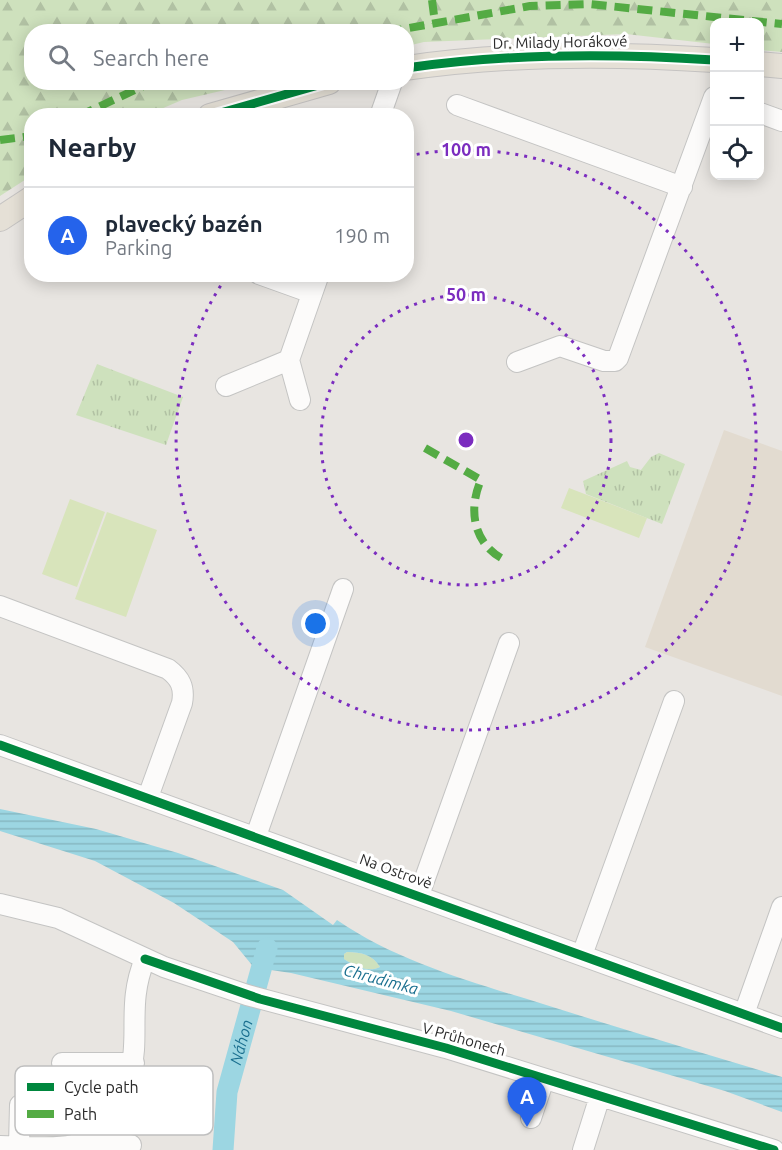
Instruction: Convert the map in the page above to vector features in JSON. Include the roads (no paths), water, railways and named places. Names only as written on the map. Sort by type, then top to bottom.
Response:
[{"type":"main road","name":"Dr. Milady Horákové","points":[[414,67],[464,60],[550,55],[710,60]]},
{"type":"main road","points":[[764,64],[782,66]]},
{"type":"main road","points":[[238,108],[301,90]]},
{"type":"main road","points":[[0,219],[24,203]]},
{"type":"street","points":[[383,108],[389,90]]},
{"type":"street","points":[[457,105],[682,187]]},
{"type":"street","points":[[517,362],[560,346],[604,361],[615,361],[618,358],[710,108]]},
{"type":"street","points":[[764,115],[782,121]]},
{"type":"street","points":[[282,282],[312,293]]},
{"type":"street","points":[[300,400],[289,360],[316,282]]},
{"type":"street","points":[[226,386],[289,360]]},
{"type":"street","points":[[256,836],[343,589]]},
{"type":"street","points":[[0,606],[168,669],[179,678],[183,687],[182,703],[148,797]]},
{"type":"street","points":[[419,895],[508,643]]},
{"type":"street","points":[[582,955],[674,701]]},
{"type":"street","name":"Na Ostrově","points":[[0,745],[782,1028]]},
{"type":"street","name":"V Průhonech","points":[[0,904],[58,918],[145,959],[254,997],[446,1048],[774,1150]]},
{"type":"street","points":[[744,1014],[782,907]]},
{"type":"street","points":[[133,1066],[138,986],[145,959]]},
{"type":"street","points":[[62,1064],[134,1063]]},
{"type":"street","points":[[531,1118],[544,1079]]},
{"type":"street","points":[[583,1150],[600,1096]]},
{"type":"street","points":[[15,1126],[10,1146],[68,1146],[89,1135]]},
{"type":"street","points":[[86,1138],[98,1144],[131,1145]]},
{"type":"water","name":"Chrudimka","points":[[0,809],[96,829],[178,853],[283,890],[333,925],[337,920],[385,948],[436,970],[782,1077],[782,1112],[725,1091],[451,1011],[291,973],[271,970],[261,976],[233,942],[174,903],[95,861],[0,831]],"holes":[[[347,952],[370,957],[380,967],[366,969],[357,966],[344,959],[344,954]]]},
{"type":"waterway","name":"Náhon","points":[[223,1150],[227,1092],[267,948]]},
{"type":"place","name":"plavecký bazén","points":[[527,1127]]}]
